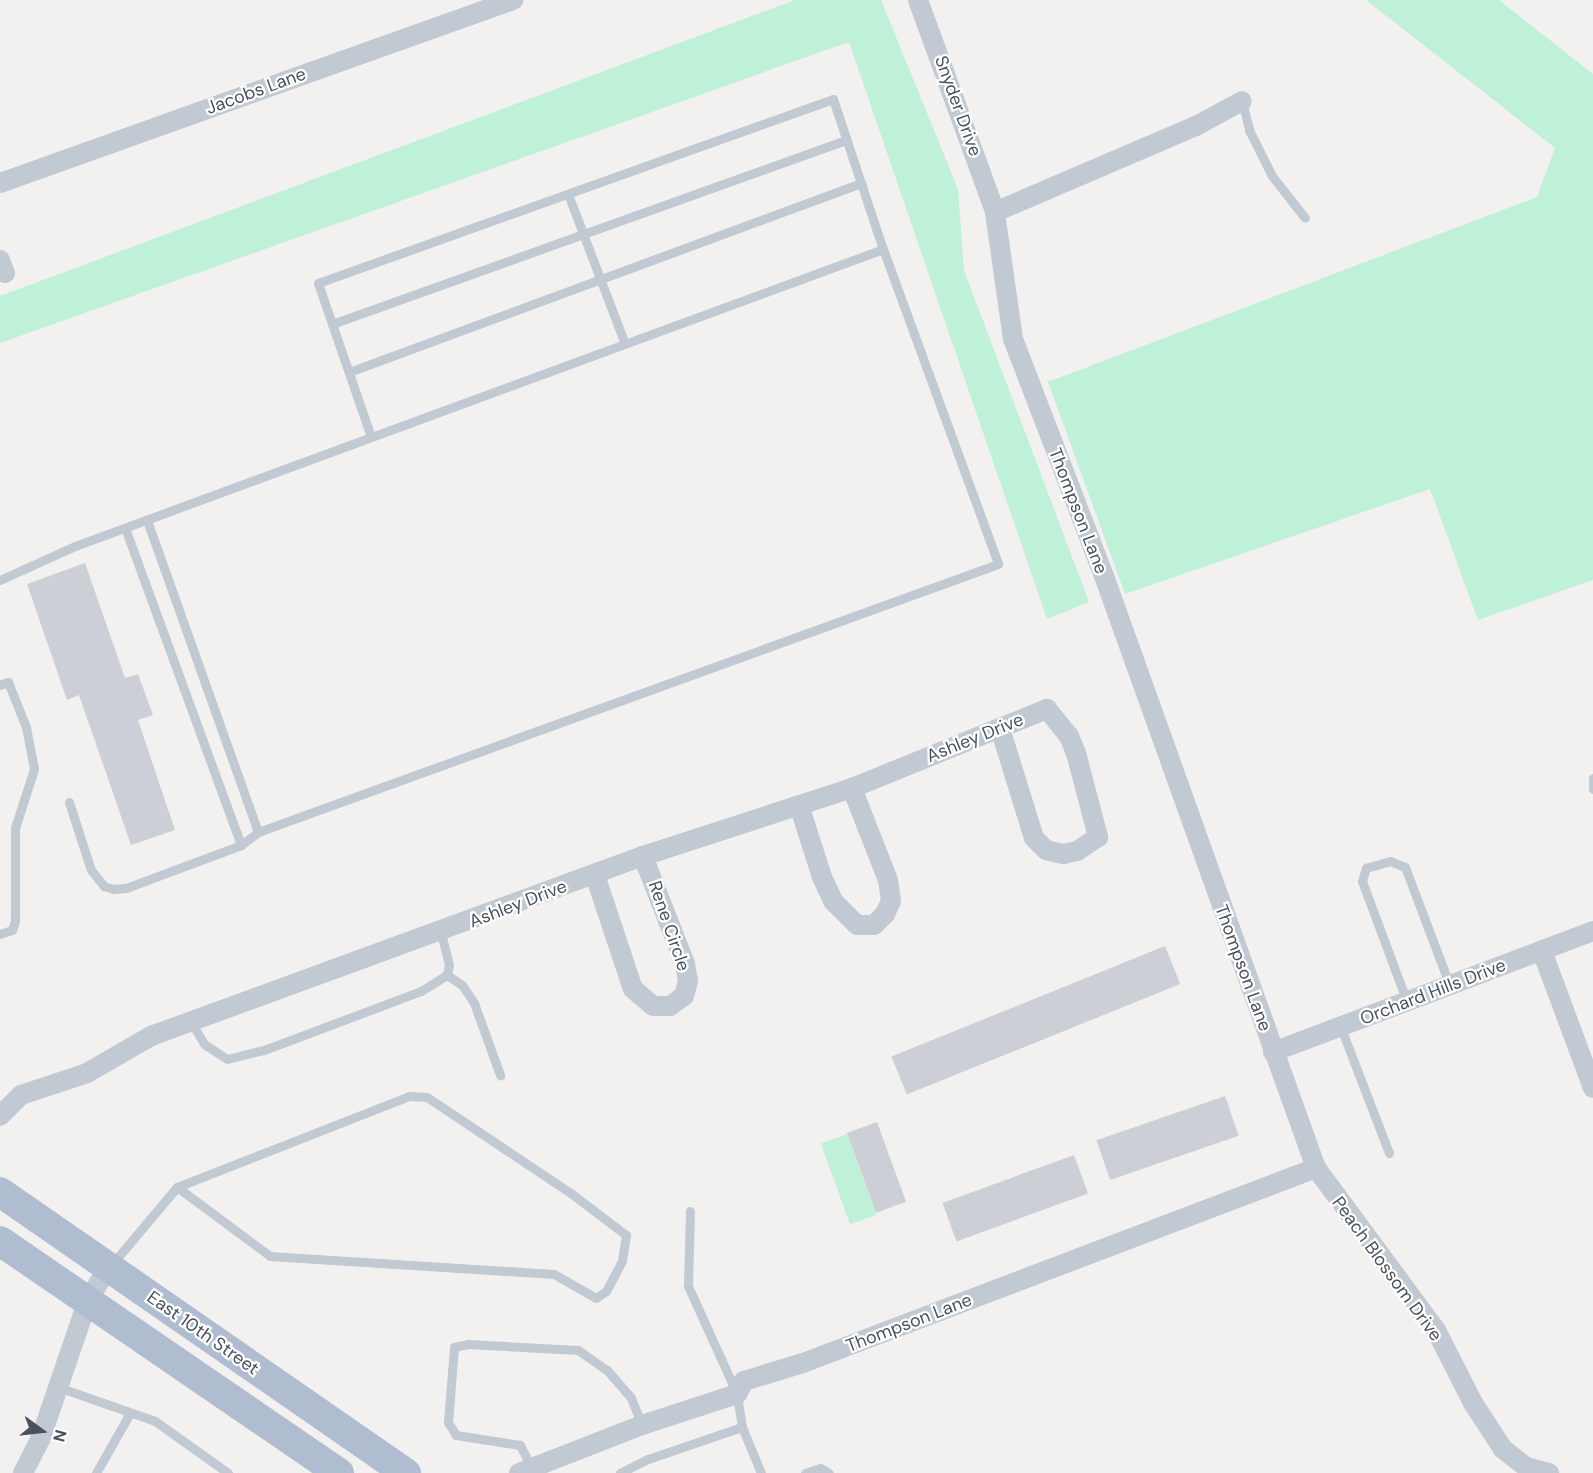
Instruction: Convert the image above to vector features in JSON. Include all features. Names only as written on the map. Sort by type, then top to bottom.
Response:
[{"type":"main road","name":"East 10th Street","points":[[0,1192],[406,1473]]},
{"type":"main road","name":"East 10th Street","points":[[0,1241],[339,1473]]},
{"type":"street","name":"Jacobs Lane","points":[[0,183],[513,0]]},
{"type":"street","name":"Snyder Drive","points":[[918,0],[995,212]]},
{"type":"street","points":[[995,212],[1196,126],[1242,101]]},
{"type":"street","name":"Thompson Lane","points":[[525,1470],[642,1425],[737,1394],[744,1381],[803,1363],[1316,1168],[1104,576],[1013,339],[995,212]]},
{"type":"street","name":"Ashley Drive","points":[[0,1116],[21,1095],[87,1074],[151,1036],[441,933],[643,856],[852,788],[1000,728],[1047,709],[1069,736],[1097,824],[1098,837],[1077,851],[1063,854],[1046,850],[1034,838],[1000,728]]},
{"type":"street","points":[[799,805],[822,877],[833,901],[857,925],[874,925],[885,914],[891,901],[888,880],[852,788]]},
{"type":"street","name":"Rene Circle","points":[[595,875],[633,989],[653,1006],[670,1006],[684,996],[688,981],[685,964],[643,856]]},
{"type":"street","name":"Orchard Hills Drive","points":[[1273,1052],[1593,931]]},
{"type":"street","points":[[1542,951],[1593,1088]]},
{"type":"street","name":"Peach Blossom Drive","points":[[1316,1168],[1436,1330],[1473,1402],[1503,1449],[1526,1467],[1549,1473]]},
{"type":"street","points":[[23,1473],[40,1440],[88,1300],[109,1268]]},
{"type":"lane","points":[[69,802],[91,870],[104,886],[113,889],[126,888],[241,845],[258,832],[998,564],[883,249],[833,99],[318,283],[371,437]]},
{"type":"lane","points":[[1242,101],[1249,130],[1272,176],[1305,218]]},
{"type":"lane","points":[[332,324],[846,140]]},
{"type":"lane","points":[[349,372],[861,183]]},
{"type":"lane","points":[[568,194],[625,344]]},
{"type":"lane","points":[[0,580],[125,528],[883,249]]},
{"type":"lane","points":[[147,520],[258,832]]},
{"type":"lane","points":[[125,528],[241,845]]},
{"type":"lane","points":[[0,685],[8,682],[26,727],[34,769],[15,828],[15,921],[12,930],[0,934]]},
{"type":"lane","points":[[1593,778],[1593,789]]},
{"type":"lane","points":[[1407,1002],[1362,881],[1366,868],[1390,861],[1405,867],[1450,986]]},
{"type":"lane","points":[[191,1022],[204,1044],[227,1059],[264,1050],[421,991],[447,975],[449,965],[441,933]]},
{"type":"lane","points":[[447,975],[462,985],[474,1003],[500,1075]]},
{"type":"lane","points":[[1341,1028],[1389,1153]]},
{"type":"lane","points":[[109,1268],[177,1187],[409,1096],[427,1097],[572,1194],[626,1235],[622,1261],[606,1291],[596,1298],[554,1274],[270,1256],[177,1187]]},
{"type":"lane","points":[[690,1210],[688,1286],[737,1394],[742,1427],[761,1473]]},
{"type":"lane","points":[[525,1470],[520,1445],[456,1435],[448,1422],[454,1347],[500,1344],[578,1350],[607,1370],[631,1398],[642,1425]]},
{"type":"lane","points":[[58,1388],[155,1420],[228,1473]]},
{"type":"lane","points":[[96,1473],[130,1413]]},
{"type":"lane","points":[[620,1473],[648,1459],[742,1427]]},
{"type":"lane","points":[[805,1473],[820,1468],[829,1473]]},
{"type":"green space","points":[[795,0],[881,0],[958,189],[964,270],[1089,602],[1047,619],[849,42],[0,343],[0,296]]},
{"type":"green space","points":[[1366,0],[1499,0],[1593,74],[1593,580],[1478,620],[1430,489],[1125,594],[1048,382],[1537,197],[1555,148]]},
{"type":"green space","points":[[847,1134],[876,1215],[850,1224],[821,1144]]},
{"type":"building","points":[[85,563],[125,678],[138,674],[153,715],[138,720],[175,830],[131,845],[79,695],[67,700],[27,584]]},
{"type":"building","points":[[1165,946],[1180,984],[907,1095],[891,1057]]},
{"type":"building","points":[[1225,1096],[1239,1136],[1110,1180],[1096,1140]]},
{"type":"building","points":[[877,1122],[906,1202],[876,1213],[847,1133]]},
{"type":"building","points":[[1074,1155],[1088,1194],[956,1241],[942,1203]]}]
